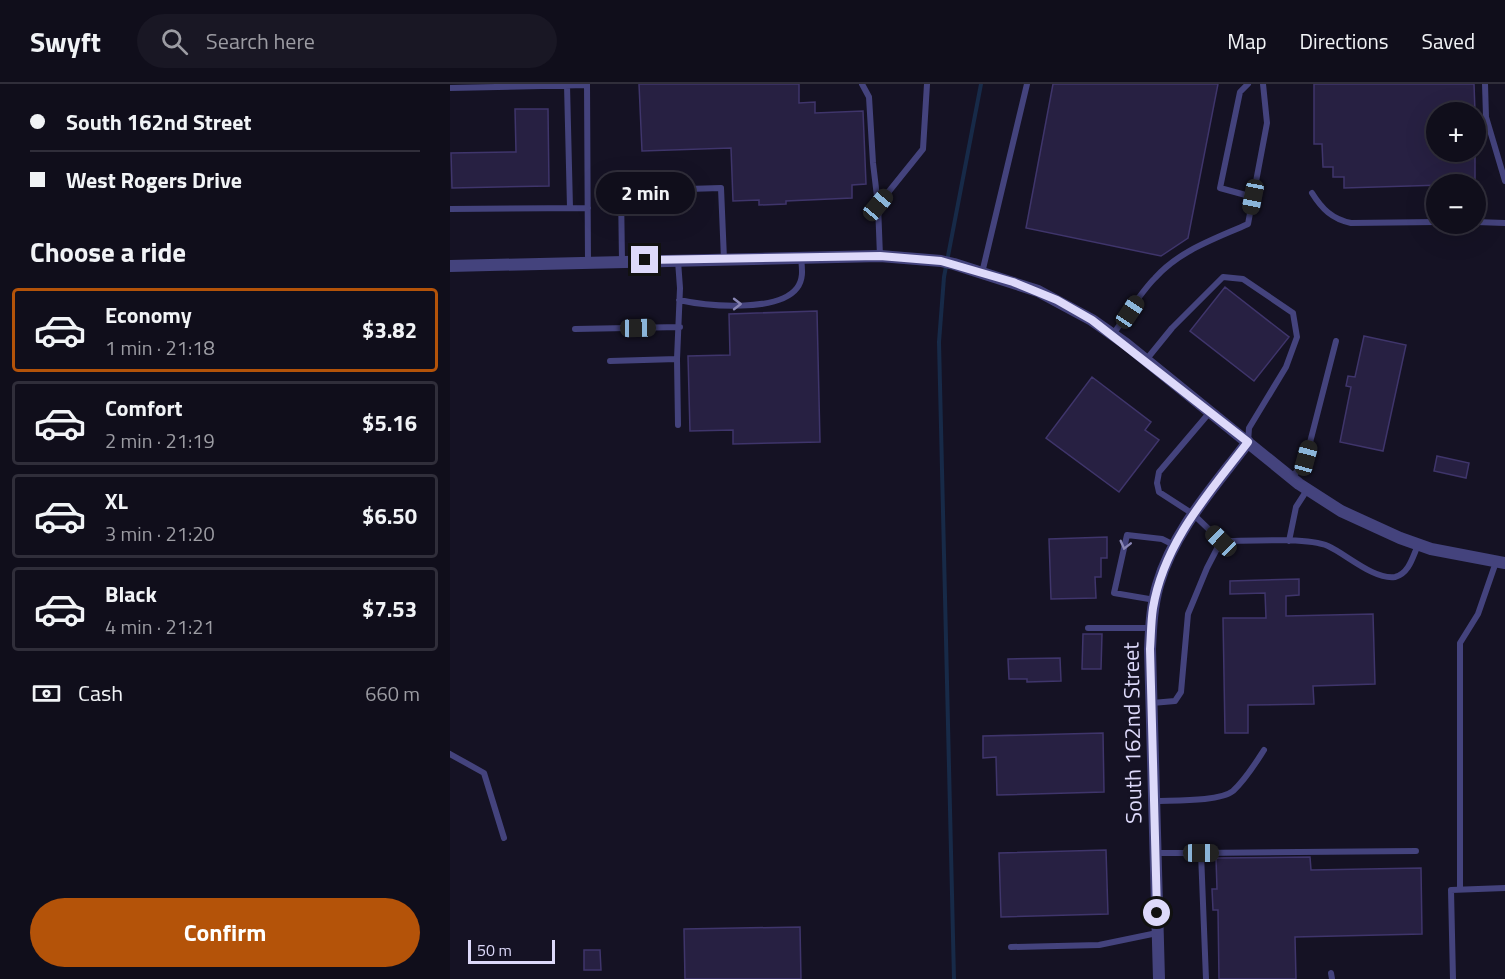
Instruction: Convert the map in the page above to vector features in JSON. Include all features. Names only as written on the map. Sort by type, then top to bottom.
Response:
[{"type":"street","points":[[450,266],[880,256],[954,264],[1038,291],[1092,320],[1307,490],[1341,511],[1375,528],[1418,544],[1462,556],[1501,562]]},
{"type":"street","name":"South 162nd Street","points":[[1159,979],[1151,628],[1155,600],[1164,567],[1174,545],[1193,514],[1248,442]]},
{"type":"lane","points":[[450,88],[587,84],[588,262]]},
{"type":"lane","points":[[862,84],[869,97],[880,256]]},
{"type":"lane","points":[[878,205],[923,149],[927,84]]},
{"type":"lane","points":[[982,273],[1027,84]]},
{"type":"lane","points":[[1248,84],[1240,92],[1220,188],[1253,197]]},
{"type":"lane","points":[[1112,334],[1162,271],[1185,253],[1208,240],[1248,224],[1267,123],[1263,84]]},
{"type":"lane","points":[[1485,84],[1486,117],[1505,181]]},
{"type":"lane","points":[[567,86],[570,208]]},
{"type":"lane","points":[[622,261],[621,191],[722,188],[724,258]]},
{"type":"lane","points":[[1312,193],[1323,210],[1341,221],[1351,223],[1426,222]]},
{"type":"lane","points":[[450,209],[588,208]]},
{"type":"lane","points":[[1486,222],[1505,223]]},
{"type":"lane","points":[[679,300],[698,304],[762,304],[784,297],[796,290],[802,279],[801,257]]},
{"type":"lane","points":[[678,259],[680,288],[677,359],[678,425]]},
{"type":"lane","points":[[1145,360],[1172,328],[1223,277],[1243,279],[1293,313],[1297,337],[1286,367],[1249,428],[1248,442]]},
{"type":"lane","points":[[575,329],[680,327]]},
{"type":"lane","points":[[1292,478],[1306,458],[1336,341]]},
{"type":"lane","points":[[610,361],[677,359]]},
{"type":"lane","points":[[1210,412],[1159,472],[1157,483],[1159,492],[1193,514],[1221,541],[1289,541],[1326,545],[1377,574],[1393,577],[1403,574],[1418,544]]},
{"type":"lane","points":[[1289,541],[1296,507],[1307,490]]},
{"type":"lane","points":[[1155,600],[1114,593],[1127,535],[1162,539],[1174,545]]},
{"type":"lane","points":[[1152,703],[1175,701],[1181,692],[1188,614],[1221,541]]},
{"type":"lane","points":[[1460,889],[1460,643],[1478,614],[1501,562]]},
{"type":"lane","points":[[1088,628],[1151,628]]},
{"type":"lane","points":[[1154,801],[1218,797],[1231,792],[1248,774],[1264,750]]},
{"type":"lane","points":[[450,754],[484,772],[504,838]]},
{"type":"lane","points":[[1156,853],[1416,851]]},
{"type":"lane","points":[[1201,853],[1206,979]]},
{"type":"lane","points":[[1453,979],[1451,890],[1505,888]]},
{"type":"lane","points":[[1011,947],[1099,945],[1157,933]]},
{"type":"building","points":[[639,84],[799,84],[799,103],[815,102],[815,113],[863,111],[866,184],[852,185],[852,198],[786,201],[786,204],[759,205],[759,200],[733,201],[731,148],[642,151]]},
{"type":"building","points":[[1053,84],[1218,84],[1188,238],[1161,256],[1026,228]]},
{"type":"building","points":[[1314,84],[1474,84],[1475,102],[1426,102],[1426,162],[1475,162],[1475,174],[1426,174],[1426,185],[1344,188],[1344,177],[1333,177],[1333,167],[1323,167],[1322,144],[1314,144]]},
{"type":"building","points":[[515,109],[548,109],[549,186],[452,188],[451,153],[516,152]]},
{"type":"building","points":[[1225,287],[1289,337],[1254,381],[1190,331]]},
{"type":"building","points":[[817,311],[820,442],[733,444],[733,430],[690,431],[688,356],[730,355],[729,314]]},
{"type":"building","points":[[1364,336],[1406,345],[1383,451],[1340,442],[1351,387],[1346,386],[1348,376],[1355,377]]},
{"type":"building","points":[[1092,377],[1151,422],[1145,430],[1159,440],[1119,492],[1046,438]]},
{"type":"building","points":[[1437,456],[1469,463],[1466,478],[1434,471]]},
{"type":"building","points":[[1107,537],[1107,558],[1101,558],[1101,577],[1095,577],[1096,598],[1051,599],[1049,539]]},
{"type":"building","points":[[1299,579],[1299,595],[1286,596],[1286,616],[1373,614],[1375,684],[1313,686],[1314,704],[1248,705],[1248,733],[1225,733],[1223,618],[1266,618],[1265,593],[1230,594],[1230,581]]},
{"type":"building","points":[[1083,634],[1102,634],[1101,669],[1082,669]]},
{"type":"building","points":[[1060,658],[1061,681],[1027,682],[1027,679],[1009,679],[1008,659]]},
{"type":"building","points":[[1103,733],[1104,792],[997,795],[996,757],[983,758],[983,736]]},
{"type":"building","points":[[1106,850],[1108,914],[1001,917],[999,853]]},
{"type":"building","points":[[1310,857],[1311,870],[1421,868],[1422,934],[1295,937],[1296,979],[1219,979],[1218,910],[1213,910],[1212,889],[1217,889],[1216,858]]},
{"type":"building","points":[[800,927],[801,979],[685,979],[684,929]]},
{"type":"building","points":[[584,950],[600,950],[601,970],[584,970]]},
{"type":"waterway","points":[[954,979],[939,342],[944,277],[981,84]]},
{"type":"route","points":[[645,260],[880,256],[954,264],[1038,291],[1074,309],[1126,345],[1248,442],[1196,509],[1176,542],[1158,585],[1150,649],[1157,913]]}]
